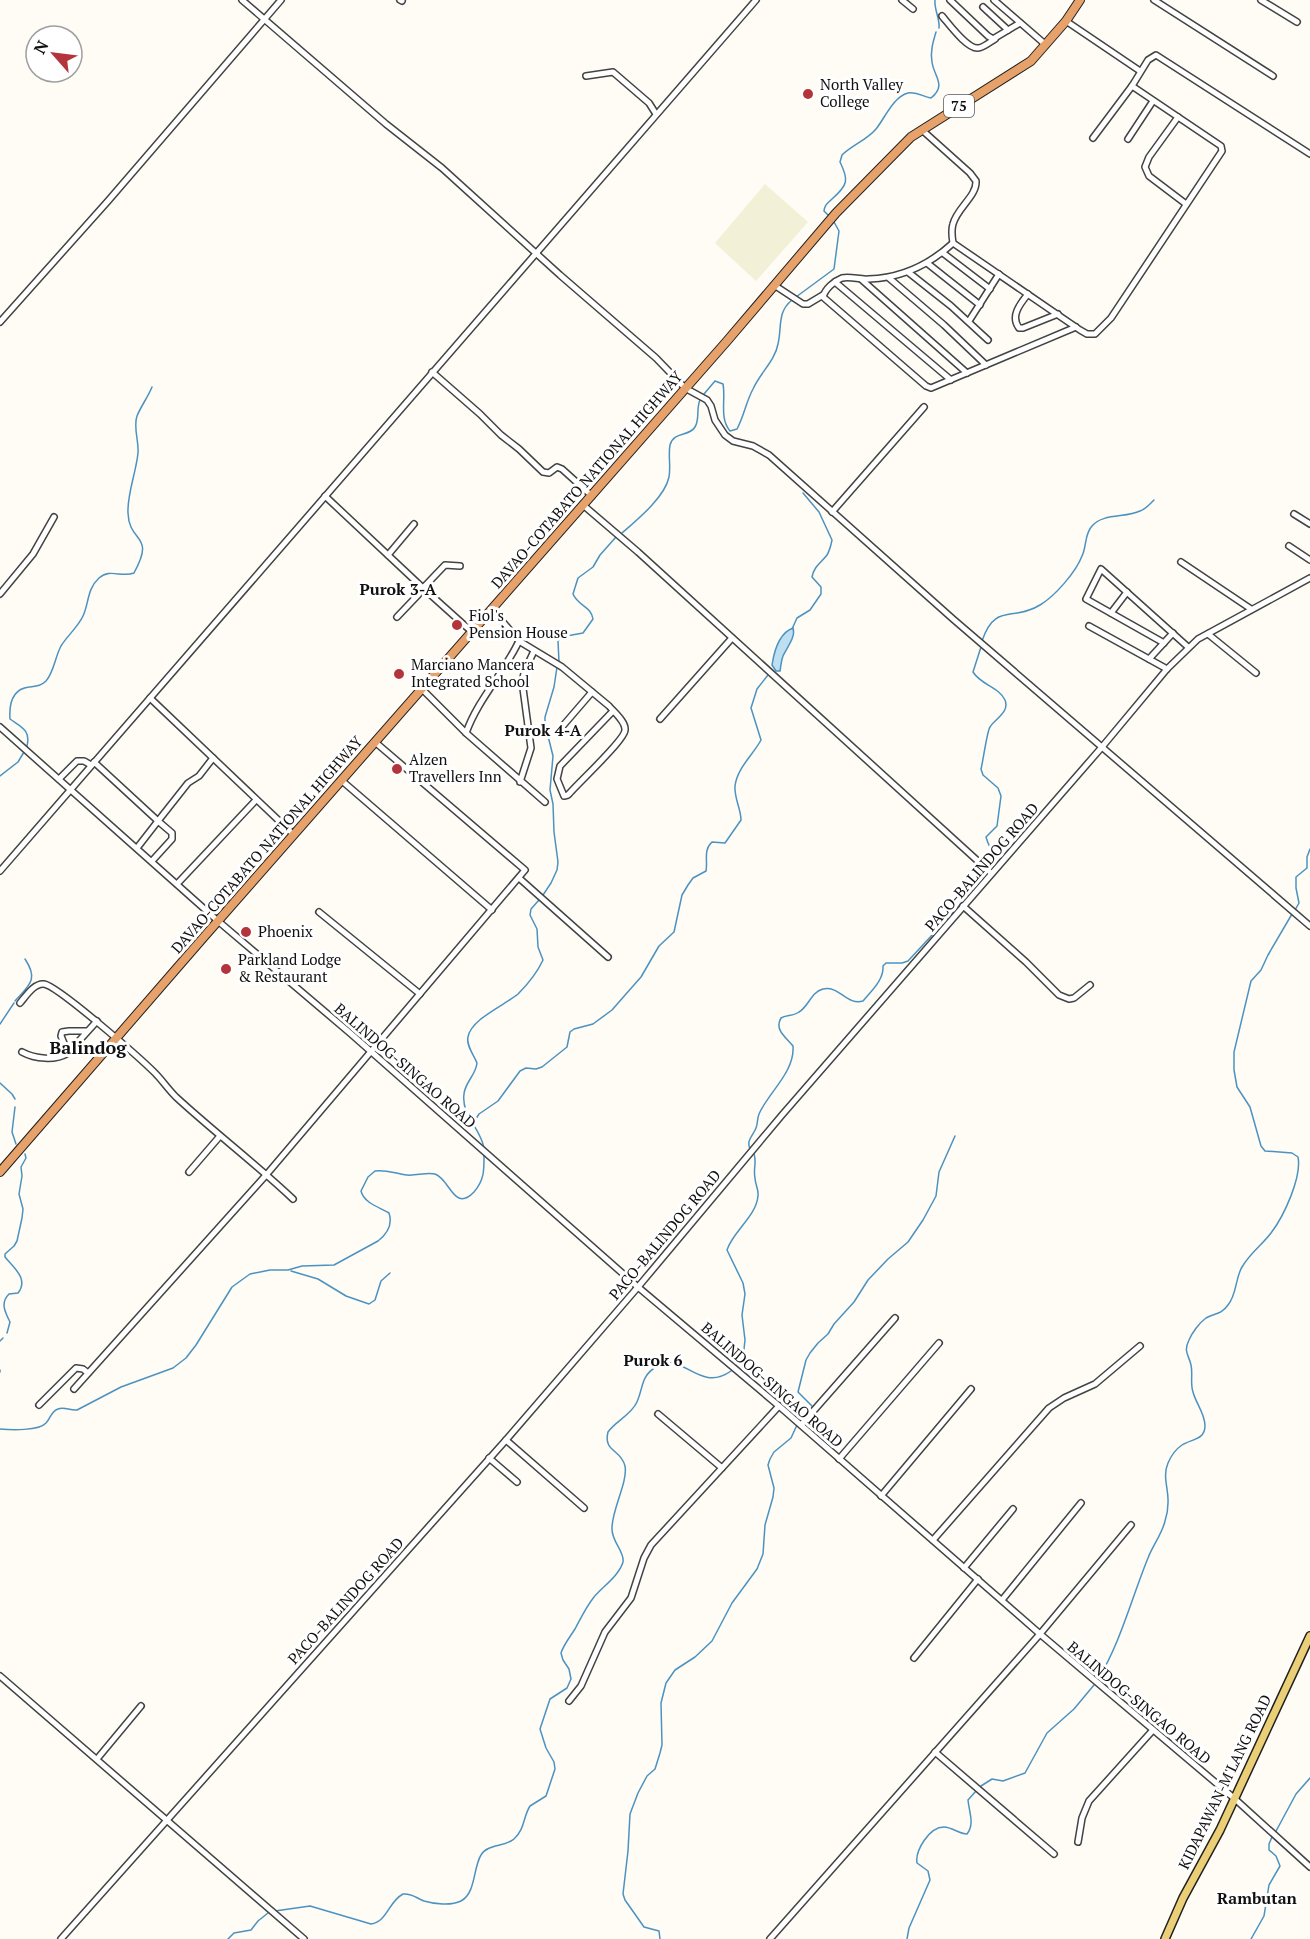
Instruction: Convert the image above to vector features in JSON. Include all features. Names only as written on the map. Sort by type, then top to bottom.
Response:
[{"type":"highway","name":"DAVAO-COTABATO NATIONAL HIGHWAY","points":[[0,1172],[592,496],[836,213],[911,137],[1031,61],[1066,21],[1080,0]]},
{"type":"main road","name":"KIDAPAWAN-M'LANG ROAD","points":[[1165,1939],[1183,1898],[1213,1843],[1310,1636]]},
{"type":"street","points":[[242,0],[386,124],[442,168],[536,254],[656,358],[686,388],[709,403],[715,420],[725,435],[738,443],[753,446],[769,455],[953,619],[1310,926]]},
{"type":"street","points":[[0,322],[108,201],[281,0]]},
{"type":"street","points":[[0,871],[756,0]]},
{"type":"street","points":[[902,0],[913,9]]},
{"type":"street","points":[[950,0],[988,36],[995,39]]},
{"type":"street","points":[[994,0],[1046,45]]},
{"type":"street","points":[[1154,0],[1273,76]]},
{"type":"street","points":[[1261,0],[1296,22]]},
{"type":"street","points":[[983,7],[1008,30]]},
{"type":"street","points":[[942,16],[968,45],[975,48],[980,48],[1020,22]]},
{"type":"street","points":[[1066,21],[1140,71]]},
{"type":"street","points":[[1093,138],[1132,86],[1140,71],[1152,56],[1156,55],[1310,154]]},
{"type":"street","points":[[586,76],[613,72],[649,103],[656,114]]},
{"type":"street","points":[[953,243],[1076,327],[1091,334],[1098,333],[1106,325],[1223,149],[1132,86]]},
{"type":"street","points":[[1128,139],[1153,101]]},
{"type":"street","points":[[1178,117],[1149,157],[1145,167],[1149,176],[1186,204]]},
{"type":"street","points":[[774,285],[803,304],[808,304],[823,295],[835,282],[844,278],[862,280],[888,278],[908,272],[943,253],[953,243],[954,221],[974,190],[976,181],[922,130]]},
{"type":"street","points":[[943,253],[990,289]]},
{"type":"street","points":[[927,263],[980,305]]},
{"type":"street","points":[[908,272],[988,339]]},
{"type":"street","points":[[969,321],[999,274]]},
{"type":"street","points":[[888,278],[944,325],[986,365]]},
{"type":"street","points":[[862,280],[967,373]]},
{"type":"street","points":[[835,282],[951,380]]},
{"type":"street","points":[[1028,294],[1016,312],[1015,322],[1019,328],[1058,314]]},
{"type":"street","points":[[823,295],[826,301],[926,386],[934,387],[1076,327]]},
{"type":"street","points":[[432,372],[543,472],[549,473],[557,468],[562,469],[592,496]]},
{"type":"street","points":[[832,512],[924,407]]},
{"type":"street","points":[[325,496],[472,632]]},
{"type":"street","points":[[584,505],[991,873]]},
{"type":"street","points":[[1294,514],[1310,524]]},
{"type":"street","points":[[0,594],[33,554],[54,517]]},
{"type":"street","points":[[388,555],[414,524]]},
{"type":"street","points":[[1289,546],[1310,560]]},
{"type":"street","points":[[1182,562],[1251,609]]},
{"type":"street","points":[[397,616],[445,565],[460,566]]},
{"type":"street","points":[[1164,644],[1086,599],[1101,569],[1188,647]]},
{"type":"street","name":"PACO-BALINDOG ROAD","points":[[61,1939],[506,1440],[782,1115],[1102,747],[1143,695],[1188,647],[1208,633],[1310,578]]},
{"type":"street","points":[[1111,613],[1127,592]]},
{"type":"street","points":[[492,609],[519,641],[549,658],[592,692],[613,711],[625,726],[624,734],[613,748],[568,795],[564,796],[557,779],[560,766],[613,711]]},
{"type":"street","points":[[1089,627],[1167,669]]},
{"type":"street","points":[[1149,659],[1173,633]]},
{"type":"street","points":[[1208,633],[1256,673]]},
{"type":"street","points":[[660,719],[732,638]]},
{"type":"street","points":[[466,733],[480,703],[504,669],[519,641]]},
{"type":"street","points":[[520,782],[531,748],[522,681],[534,651]]},
{"type":"street","points":[[422,689],[466,733],[545,802]]},
{"type":"street","points":[[561,728],[592,692]]},
{"type":"street","points":[[150,698],[294,835]]},
{"type":"street","name":"BALINDOG-SINGAO ROAD","points":[[0,727],[218,921],[638,1287],[779,1406],[1310,1867]]},
{"type":"street","points":[[74,1389],[267,1174],[525,870],[375,742]]},
{"type":"street","points":[[137,848],[188,783],[199,776],[213,758]]},
{"type":"street","points":[[59,779],[77,761],[93,764],[172,833],[173,837],[152,861]]},
{"type":"street","points":[[341,780],[492,910]]},
{"type":"street","points":[[177,884],[256,800]]},
{"type":"street","points":[[519,878],[608,957]]},
{"type":"street","points":[[963,906],[1063,998],[1074,998],[1090,985]]},
{"type":"street","points":[[319,912],[420,994]]},
{"type":"street","points":[[20,1003],[33,988],[41,984],[55,989],[97,1021],[153,1071],[174,1095],[293,1199]]},
{"type":"street","points":[[22,1052],[37,1058],[58,1057],[68,1053],[97,1021]]},
{"type":"street","points":[[68,1053],[62,1033],[87,1031]]},
{"type":"street","points":[[189,1172],[220,1136]]},
{"type":"street","points":[[801,1425],[895,1318]]},
{"type":"street","points":[[839,1459],[939,1343]]},
{"type":"street","points":[[933,1540],[1049,1408],[1064,1398],[1095,1384],[1140,1346]]},
{"type":"street","points":[[39,1405],[76,1368],[88,1372]]},
{"type":"street","points":[[881,1496],[971,1389]]},
{"type":"street","points":[[569,1701],[581,1686],[605,1632],[631,1598],[644,1558],[651,1545],[779,1406]]},
{"type":"street","points":[[658,1414],[722,1468]]},
{"type":"street","points":[[506,1440],[584,1508]]},
{"type":"street","points":[[489,1458],[517,1482]]},
{"type":"street","points":[[1002,1600],[1081,1503]]},
{"type":"street","points":[[964,1568],[1013,1509]]},
{"type":"street","points":[[770,1939],[1040,1634],[1131,1525]]},
{"type":"street","points":[[914,1658],[978,1579]]},
{"type":"street","points":[[0,1676],[304,1939]]},
{"type":"street","points":[[97,1759],[141,1706]]},
{"type":"street","points":[[1078,1842],[1089,1801],[1153,1730]]},
{"type":"street","points":[[935,1752],[1054,1854]]},
{"type":"shaded area","points":[[765,184],[808,222],[756,281],[715,243]]},
{"type":"water","points":[[793,628],[792,638],[783,656],[780,671],[776,671],[772,665],[776,649],[784,634]]},
{"type":"waterway","points":[[935,0],[939,28]]},
{"type":"waterway","points":[[829,216],[824,211],[826,205],[844,186],[846,178],[840,162],[842,155],[872,133],[894,103],[903,95],[914,93],[931,98],[936,93],[939,85],[931,54],[936,32]]},
{"type":"waterway","points":[[796,297],[834,269],[839,231],[834,222]]},
{"type":"waterway","points":[[704,394],[715,381],[723,384],[725,420],[730,431],[737,429],[753,389],[776,350],[782,315],[792,300]]},
{"type":"waterway","points":[[27,746],[28,736],[10,719],[10,708],[15,694],[23,688],[40,685],[49,677],[61,646],[81,620],[95,582],[107,574],[134,573],[140,560],[142,545],[129,523],[128,506],[138,453],[136,420],[152,387]]},
{"type":"waterway","points":[[622,533],[650,508],[662,492],[669,477],[670,445],[675,438],[695,427],[700,400]]},
{"type":"waterway","points":[[792,629],[797,618],[810,610],[821,594],[821,587],[812,577],[816,567],[828,553],[832,540],[819,512],[803,493]]},
{"type":"waterway","points":[[982,641],[993,621],[999,617],[1030,610],[1046,601],[1058,590],[1079,562],[1092,526],[1108,517],[1140,511],[1154,500]]},
{"type":"waterway","points":[[559,662],[558,641],[561,637],[583,633],[593,619],[590,611],[573,594],[578,578],[593,567],[616,537]]},
{"type":"waterway","points":[[981,647],[973,672],[999,692],[1006,704],[1004,712],[989,730],[981,769],[983,775],[998,788],[1001,796],[997,826],[986,837],[993,855],[989,868]]},
{"type":"waterway","points":[[543,895],[557,870],[558,862],[550,790],[553,756],[545,724],[557,667]]},
{"type":"waterway","points":[[474,1122],[479,1114],[498,1101],[520,1071],[526,1068],[542,1067],[567,1047],[570,1032],[593,1024],[612,1010],[641,977],[659,946],[674,932],[682,895],[693,878],[706,871],[709,845],[712,842],[725,843],[741,820],[736,795],[736,779],[761,740],[751,708],[757,689],[768,675]]},
{"type":"waterway","points":[[0,776],[18,762],[24,752]]},
{"type":"waterway","points":[[1295,910],[1299,903],[1296,877],[1307,868],[1310,849]]},
{"type":"waterway","points":[[750,1149],[749,1141],[756,1128],[759,1114],[790,1065],[793,1046],[780,1030],[781,1018],[799,1012],[816,993],[823,989],[834,990],[852,1001],[863,1001],[879,981],[883,966],[886,963],[908,961],[959,906],[985,872]]},
{"type":"waterway","points":[[484,1148],[465,1109],[466,1086],[477,1063],[469,1047],[468,1037],[475,1024],[518,994],[541,965],[543,960],[538,947],[537,929],[530,915],[531,909],[539,900]]},
{"type":"waterway","points":[[1098,1679],[1113,1651],[1148,1558],[1164,1526],[1168,1508],[1166,1478],[1168,1463],[1180,1447],[1200,1437],[1204,1431],[1204,1417],[1192,1389],[1192,1368],[1186,1351],[1187,1344],[1192,1334],[1206,1318],[1223,1311],[1231,1301],[1242,1267],[1276,1226],[1295,1185],[1299,1165],[1298,1157],[1292,1153],[1265,1151],[1261,1146],[1250,1107],[1237,1087],[1234,1070],[1234,1052],[1251,981],[1261,970],[1292,914]]},
{"type":"waterway","points":[[15,1001],[28,986],[32,977],[25,959]]},
{"type":"waterway","points":[[0,1024],[14,1003]]},
{"type":"waterway","points":[[0,1083],[15,1099]]},
{"type":"waterway","points":[[15,1107],[12,1132],[16,1144]]},
{"type":"waterway","points":[[800,1421],[813,1407],[798,1392],[806,1360],[854,1302],[868,1280],[908,1242],[923,1220],[936,1196],[939,1172],[955,1136]]},
{"type":"waterway","points":[[0,1429],[42,1426],[56,1410],[63,1408],[77,1410],[121,1387],[173,1368],[186,1358],[196,1345],[232,1287],[250,1274],[270,1270],[288,1270],[302,1266],[334,1265],[378,1241],[388,1229],[389,1213],[369,1202],[361,1191],[368,1177],[375,1171],[407,1175],[435,1174],[457,1197],[462,1199],[474,1192],[480,1183],[484,1169],[484,1153]]},
{"type":"waterway","points":[[7,1333],[10,1322],[5,1311],[6,1297],[9,1294],[18,1293],[22,1283],[19,1274],[5,1254],[17,1241],[22,1218],[23,1209],[19,1194],[21,1167],[26,1158],[25,1154]]},
{"type":"waterway","points":[[736,1365],[744,1349],[742,1315],[745,1294],[743,1283],[727,1250],[756,1204],[758,1194],[754,1154]]},
{"type":"waterway","points":[[291,1271],[318,1279],[346,1296],[369,1304],[375,1300],[381,1281],[390,1273]]},
{"type":"waterway","points":[[0,1341],[3,1338]]},
{"type":"waterway","points":[[275,1911],[310,1906],[371,1924],[381,1919],[403,1894],[443,1904],[457,1903],[466,1897],[472,1886],[478,1860],[484,1851],[514,1839],[520,1831],[530,1806],[546,1796],[555,1769],[540,1729],[550,1699],[567,1688],[571,1679],[561,1653],[591,1601],[614,1577],[623,1562],[612,1528],[624,1480],[625,1466],[620,1456],[610,1447],[607,1439],[608,1432],[634,1407],[645,1378],[657,1366],[675,1363],[709,1378],[720,1377],[731,1371]]},
{"type":"waterway","points":[[660,1939],[659,1931],[644,1927],[623,1894],[630,1814],[647,1776],[655,1769],[660,1753],[662,1745],[661,1703],[666,1683],[675,1670],[695,1657],[712,1641],[732,1603],[757,1569],[763,1554],[765,1525],[774,1488],[768,1465],[774,1452],[791,1438],[797,1425]]},
{"type":"waterway","points":[[981,1786],[992,1779],[1003,1781],[1025,1773],[1047,1733],[1074,1709],[1094,1685]]},
{"type":"waterway","points":[[1275,1833],[1296,1794],[1310,1778]]},
{"type":"waterway","points":[[907,1939],[909,1928],[930,1880],[928,1871],[917,1863],[918,1852],[928,1835],[938,1828],[947,1827],[967,1834],[971,1822],[968,1800],[976,1791]]},
{"type":"waterway","points":[[1251,1939],[1264,1916],[1269,1885],[1280,1866],[1276,1856],[1269,1850],[1272,1837]]},
{"type":"waterway","points":[[228,1939],[234,1933],[251,1930],[268,1913]]},
{"type":"place","name":"North Valley College","points":[[808,94]]},
{"type":"place","name":"Fiol's Pension House","points":[[457,625]]},
{"type":"place","name":"Marciano Mancera Integrated School","points":[[399,674]]},
{"type":"place","name":"Alzen Travellers Inn","points":[[397,769]]},
{"type":"place","name":"Phoenix","points":[[246,932]]},
{"type":"place","name":"Parkland Lodge & Restaurant","points":[[226,969]]},
{"type":"district","name":"Purok 3-A","points":[[398,589]]},
{"type":"district","name":"Purok 4-A","points":[[543,730]]},
{"type":"district","name":"Balindog","points":[[88,1048]]},
{"type":"district","name":"Purok 6","points":[[653,1360]]},
{"type":"district","name":"Rambutan","points":[[1257,1898]]}]
